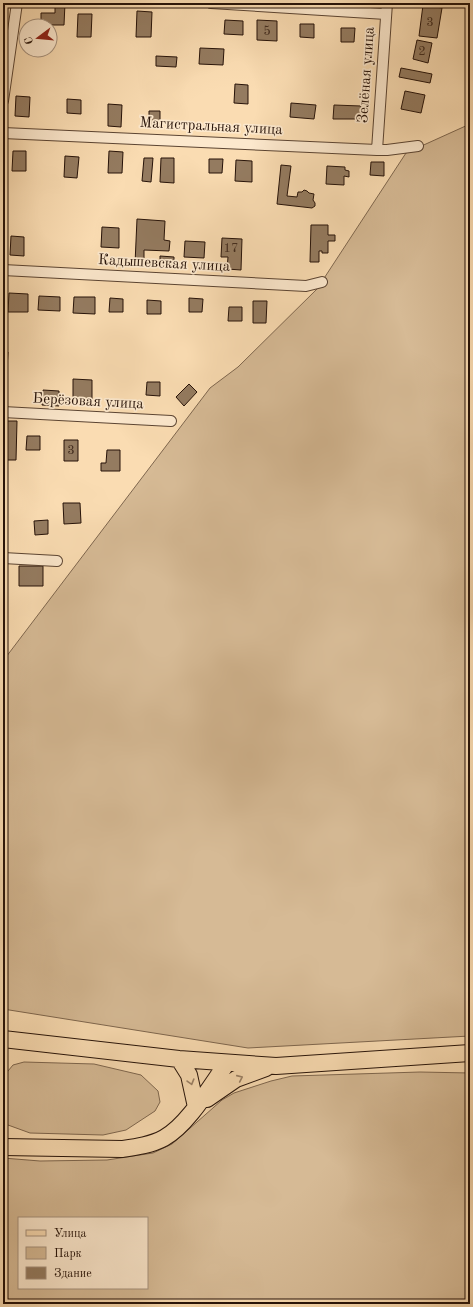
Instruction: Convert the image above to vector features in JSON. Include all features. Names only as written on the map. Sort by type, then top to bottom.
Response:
[{"type":"main road","points":[[3,1039],[179,1059],[276,1066],[470,1052]]},
{"type":"main road","points":[[179,1059],[189,1075],[196,1107]]},
{"type":"main road","points":[[3,1147],[122,1149],[136,1147],[165,1138],[183,1122],[196,1107],[227,1063]]},
{"type":"main road","points":[[196,1107],[236,1079],[276,1066]]},
{"type":"street","points":[[3,101],[17,3]]},
{"type":"street","points":[[211,3],[386,14]]},
{"type":"street","name":"Зелёная улица","points":[[377,150],[387,3]]},
{"type":"street","name":"Магистральная улица","points":[[3,133],[377,150],[418,146]]},
{"type":"street","name":"Кадышевская улица","points":[[3,270],[306,286],[322,282]]},
{"type":"street","name":"Берёзовая улица","points":[[3,412],[171,421]]},
{"type":"street","points":[[3,558],[58,561]]},
{"type":"green space","points":[[470,124],[470,1036],[248,1048],[3,1009],[3,661],[210,388],[238,367],[317,289],[406,153]]},
{"type":"green space","points":[[24,1062],[94,1064],[141,1075],[158,1091],[160,1102],[155,1111],[126,1130],[103,1135],[30,1133],[8,1125],[3,1121],[3,1077],[13,1065]]},
{"type":"green space","points":[[420,1072],[470,1073],[470,1304],[3,1304],[3,1158],[40,1161],[107,1160],[153,1153],[172,1144],[222,1100],[234,1093],[292,1076]]},
{"type":"building","points":[[55,3],[65,3],[64,25],[58,25],[58,18],[41,18],[41,13],[55,13]]},
{"type":"building","points":[[423,5],[442,8],[437,38],[419,36]]},
{"type":"building","points":[[137,11],[152,12],[151,37],[136,37]]},
{"type":"building","points":[[78,14],[92,14],[91,37],[77,37]]},
{"type":"building","points":[[225,20],[243,21],[243,35],[224,34]]},
{"type":"building","points":[[257,20],[277,21],[277,41],[257,40]]},
{"type":"building","points":[[300,24],[314,24],[314,38],[300,37]]},
{"type":"building","points":[[341,28],[355,28],[354,42],[341,42]]},
{"type":"building","points":[[417,40],[432,43],[428,63],[413,59]]},
{"type":"building","points":[[200,48],[224,49],[223,65],[199,64]]},
{"type":"building","points":[[156,56],[177,57],[176,67],[156,66]]},
{"type":"building","points":[[401,68],[432,74],[430,83],[399,77]]},
{"type":"building","points":[[235,84],[248,85],[248,104],[234,103]]},
{"type":"building","points":[[405,91],[425,95],[421,113],[401,109]]},
{"type":"building","points":[[16,96],[30,97],[29,117],[15,116]]},
{"type":"building","points":[[67,99],[81,100],[81,114],[67,113]]},
{"type":"building","points":[[291,103],[316,105],[314,119],[290,117]]},
{"type":"building","points":[[108,104],[122,105],[121,127],[108,126]]},
{"type":"building","points":[[334,105],[361,106],[360,119],[333,119]]},
{"type":"building","points":[[149,111],[160,111],[160,128],[149,128]]},
{"type":"building","points":[[13,151],[26,151],[26,171],[12,171]]},
{"type":"building","points":[[109,151],[123,152],[122,173],[108,173]]},
{"type":"building","points":[[65,156],[79,157],[77,178],[64,177]]},
{"type":"building","points":[[144,158],[153,158],[151,182],[142,181]]},
{"type":"building","points":[[161,158],[174,158],[174,183],[160,182]]},
{"type":"building","points":[[209,159],[223,159],[222,173],[209,173]]},
{"type":"building","points":[[236,160],[252,161],[252,182],[235,181]]},
{"type":"building","points":[[371,162],[384,162],[384,176],[370,175]]},
{"type":"building","points":[[281,165],[291,166],[287,196],[297,197],[298,192],[302,192],[304,190],[307,191],[314,194],[313,200],[315,206],[312,208],[277,204]]},
{"type":"building","points":[[327,166],[345,167],[345,170],[349,171],[349,177],[344,176],[344,185],[326,184]]},
{"type":"building","points":[[137,219],[165,221],[164,240],[170,241],[169,251],[144,250],[144,264],[135,264]]},
{"type":"building","points":[[311,225],[328,225],[328,235],[335,235],[335,241],[328,241],[328,253],[322,253],[322,251],[319,251],[319,262],[310,262]]},
{"type":"building","points":[[102,227],[119,228],[119,248],[101,247]]},
{"type":"building","points":[[11,236],[24,237],[24,256],[10,255]]},
{"type":"building","points":[[222,238],[242,239],[241,270],[227,269],[228,257],[221,257]]},
{"type":"building","points":[[185,241],[205,242],[204,258],[184,257]]},
{"type":"building","points":[[160,256],[174,257],[174,268],[160,267]]},
{"type":"building","points":[[9,293],[28,294],[28,312],[8,312]]},
{"type":"building","points":[[39,296],[60,297],[60,311],[38,310]]},
{"type":"building","points":[[74,297],[95,297],[95,314],[73,313]]},
{"type":"building","points":[[110,298],[123,299],[123,312],[109,312]]},
{"type":"building","points":[[189,298],[203,299],[202,312],[189,312]]},
{"type":"building","points":[[147,300],[161,301],[161,314],[147,314]]},
{"type":"building","points":[[253,301],[267,301],[266,323],[253,323]]},
{"type":"building","points":[[229,307],[242,307],[242,321],[228,321]]},
{"type":"building","points":[[3,351],[8,352],[5,401],[3,401]]},
{"type":"building","points":[[73,379],[92,380],[92,399],[73,399]]},
{"type":"building","points":[[147,382],[160,382],[160,396],[146,395]]},
{"type":"building","points":[[189,384],[197,392],[184,406],[176,397]]},
{"type":"building","points":[[43,390],[59,391],[59,406],[42,405]]},
{"type":"building","points":[[5,421],[17,421],[16,460],[3,460]]},
{"type":"building","points":[[27,436],[40,436],[40,450],[26,450]]},
{"type":"building","points":[[64,440],[78,440],[78,461],[64,461]]},
{"type":"building","points":[[107,450],[120,450],[120,471],[101,471],[101,463],[106,463]]},
{"type":"building","points":[[63,503],[80,503],[81,523],[64,524]]},
{"type":"building","points":[[48,520],[48,534],[35,535],[34,521]]},
{"type":"building","points":[[19,566],[43,566],[43,586],[19,586]]}]
